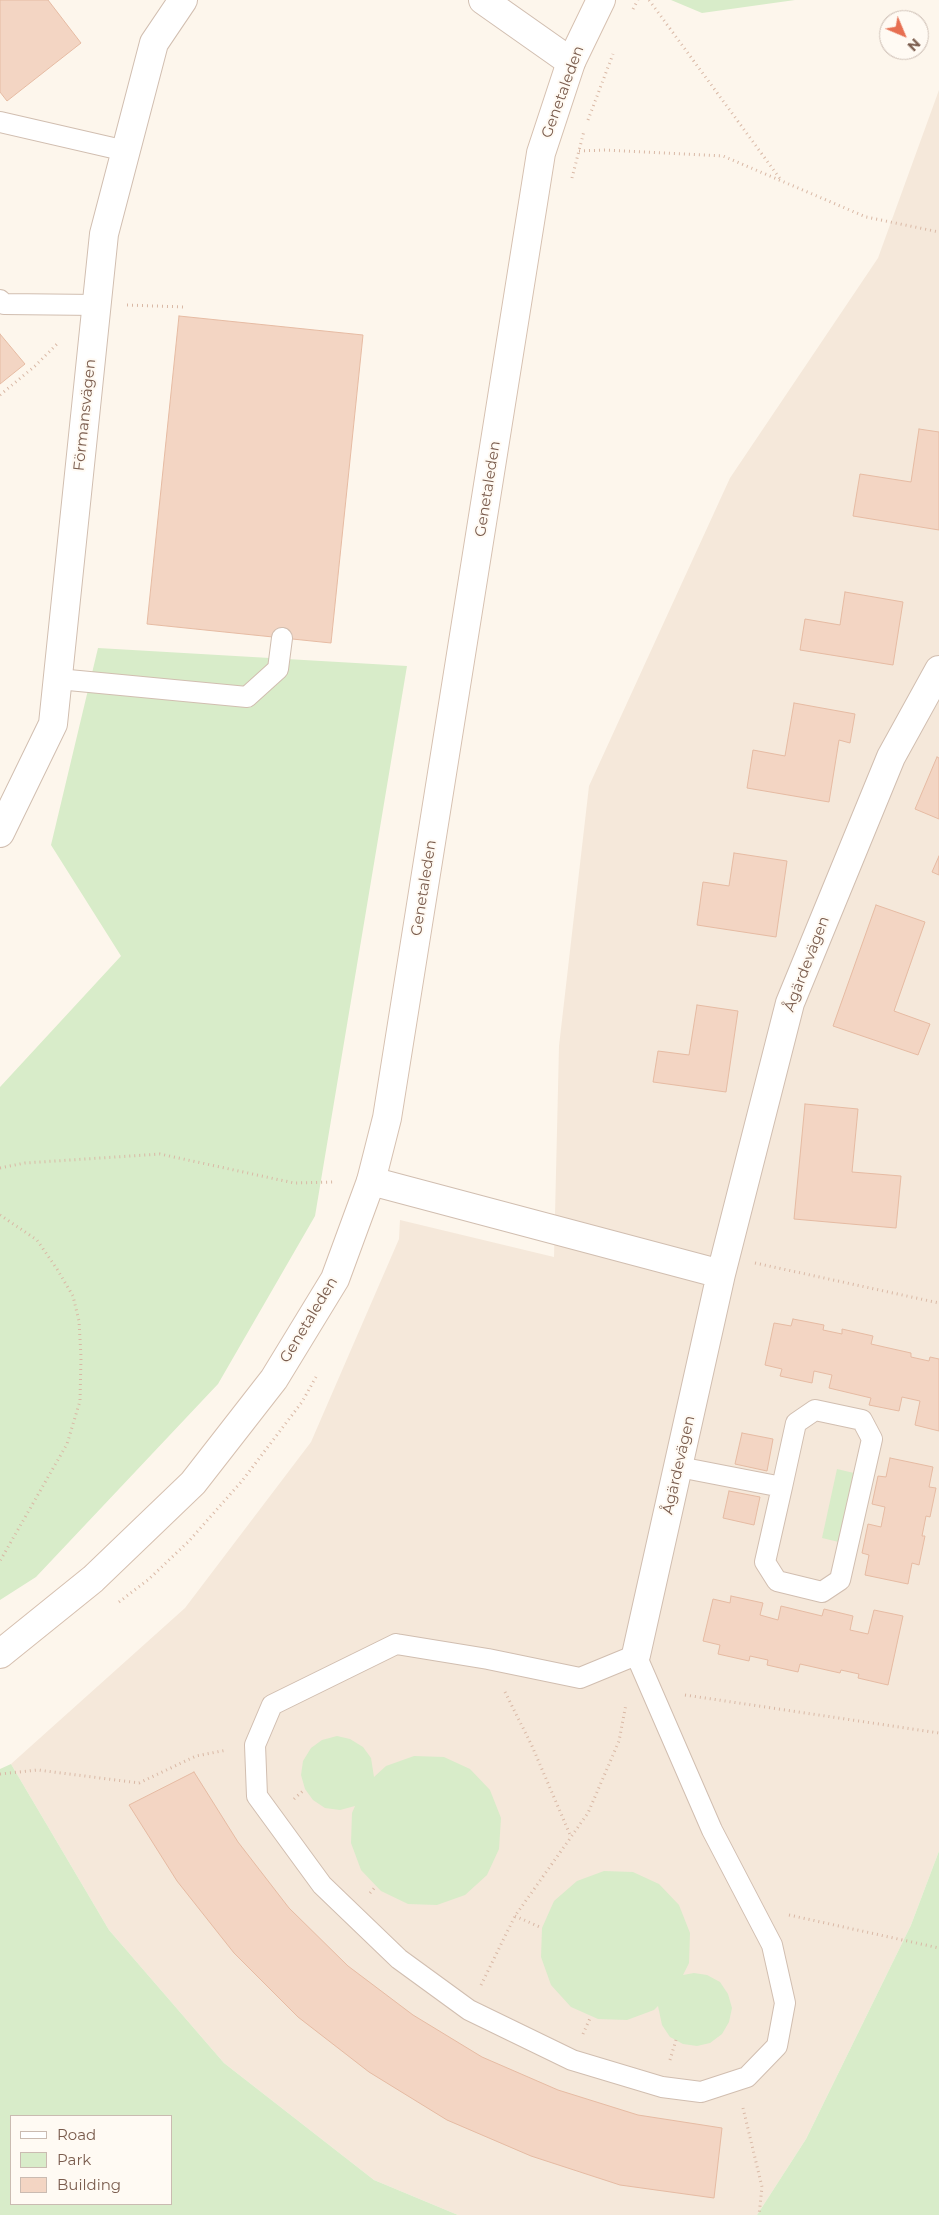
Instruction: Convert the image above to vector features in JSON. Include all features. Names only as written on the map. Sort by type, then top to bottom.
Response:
[{"type":"street","name":"Förmansvägen","points":[[0,833],[53,724],[104,234],[154,42],[183,0]]},
{"type":"street","points":[[484,0],[571,62]]},
{"type":"street","name":"Genetaleden","points":[[0,1654],[93,1579],[193,1483],[274,1379],[335,1280],[371,1181],[387,1118],[541,153],[571,62],[601,0]]},
{"type":"street","name":"Ågärdevägen","points":[[636,1655],[723,1265],[790,1003],[892,757],[939,670]]},
{"type":"street","points":[[371,1181],[723,1265]]},
{"type":"lane","points":[[0,122],[126,151]]},
{"type":"lane","points":[[0,300],[4,304],[97,305]]},
{"type":"lane","points":[[58,680],[247,697],[278,669],[282,638]]},
{"type":"lane","points":[[814,1410],[862,1420],[872,1439],[840,1580],[822,1592],[777,1581],[765,1562],[782,1487],[796,1423],[814,1410]]},
{"type":"lane","points":[[679,1466],[782,1487]]},
{"type":"lane","points":[[396,1644],[488,1659],[580,1678],[636,1655],[712,1830],[772,1945],[785,2003],[777,2046],[747,2077],[701,2092],[662,2087],[572,2060],[469,2010],[399,1959],[322,1884],[257,1796],[255,1745],[272,1704],[396,1644]]},
{"type":"path","points":[[649,0],[781,180]]},
{"type":"path","points":[[541,153],[605,150],[723,156],[866,217],[939,232]]},
{"type":"path","points":[[0,1168],[25,1163],[160,1154],[294,1183],[371,1181]]},
{"type":"path","points":[[0,1215],[37,1240],[57,1268],[73,1296],[79,1321],[81,1358],[80,1401],[67,1444],[0,1561]]},
{"type":"path","points":[[723,1265],[939,1303]]},
{"type":"path","points":[[488,1659],[532,1746],[571,1837]]},
{"type":"path","points":[[651,1690],[939,1733]]},
{"type":"path","points":[[469,2010],[515,1916],[588,1813],[619,1741],[627,1703]]},
{"type":"path","points":[[0,1774],[38,1770],[139,1783],[196,1756],[255,1745]]},
{"type":"path","points":[[752,1907],[939,1948]]},
{"type":"path","points":[[515,1916],[542,1928]]},
{"type":"path","points":[[737,2080],[762,2187],[759,2215]]},
{"type":"shaded area","points":[[939,90],[939,1851],[911,1925],[806,2139],[757,2215],[458,2215],[374,2180],[224,2063],[109,1930],[11,1764],[185,1608],[311,1442],[399,1239],[400,1220],[554,1257],[559,1046],[589,786],[730,478],[878,258]]},
{"type":"green space","points":[[671,0],[795,0],[702,13]]},
{"type":"green space","points":[[98,648],[407,666],[315,1216],[218,1384],[36,1577],[0,1600],[0,1087],[121,956],[51,845]]},
{"type":"green space","points":[[837,1469],[858,1474],[843,1543],[822,1538]]},
{"type":"green space","points":[[337,1736],[350,1739],[363,1747],[371,1758],[374,1777],[386,1766],[414,1756],[444,1757],[470,1769],[490,1790],[501,1818],[499,1849],[487,1875],[465,1895],[437,1905],[408,1904],[381,1891],[361,1870],[351,1843],[352,1813],[355,1806],[340,1810],[325,1808],[313,1800],[305,1789],[301,1775],[303,1761],[311,1748],[322,1740]]},
{"type":"green space","points":[[11,1764],[109,1930],[224,2063],[374,2180],[458,2215],[0,2215],[0,1769]]},
{"type":"green space","points":[[939,1851],[939,2215],[757,2215],[806,2139],[911,1925]]},
{"type":"green space","points":[[604,1871],[633,1872],[659,1884],[679,1905],[690,1933],[689,1963],[683,1975],[694,1973],[707,1975],[720,1982],[728,1994],[732,2008],[729,2022],[722,2034],[710,2043],[697,2046],[683,2044],[670,2037],[662,2025],[658,2006],[654,2010],[627,2020],[598,2019],[571,2007],[551,1985],[541,1957],[542,1928],[554,1901],[577,1881]]},
{"type":"building","points":[[0,0],[48,0],[81,43],[7,101],[0,92]]},
{"type":"building","points":[[179,316],[363,335],[331,643],[147,624]]},
{"type":"building","points":[[0,334],[25,364],[0,384]]},
{"type":"building","points":[[919,429],[939,432],[939,530],[853,516],[860,474],[911,482]]},
{"type":"building","points":[[845,592],[903,602],[893,665],[800,650],[805,619],[840,625]]},
{"type":"building","points":[[794,703],[855,714],[850,743],[839,740],[829,802],[747,788],[753,750],[785,756]]},
{"type":"building","points":[[937,757],[939,758],[939,819],[915,809]]},
{"type":"building","points":[[734,853],[787,861],[776,937],[697,925],[703,882],[729,886]]},
{"type":"building","points":[[939,856],[939,875],[932,872]]},
{"type":"building","points":[[876,905],[925,922],[894,1011],[930,1024],[918,1055],[833,1026]]},
{"type":"building","points":[[697,1005],[738,1011],[726,1092],[653,1082],[658,1051],[689,1055]]},
{"type":"building","points":[[805,1104],[858,1109],[852,1172],[901,1176],[896,1228],[794,1219]]},
{"type":"building","points":[[793,1319],[824,1325],[823,1330],[842,1334],[842,1329],[873,1336],[871,1344],[911,1353],[911,1357],[929,1361],[930,1357],[939,1359],[939,1431],[915,1425],[920,1401],[902,1397],[899,1411],[869,1405],[871,1398],[829,1388],[832,1375],[814,1371],[812,1383],[780,1376],[782,1369],[765,1365],[774,1323],[791,1326]]},
{"type":"building","points":[[742,1433],[773,1439],[767,1471],[735,1464]]},
{"type":"building","points":[[890,1458],[933,1467],[929,1487],[936,1488],[930,1517],[926,1516],[922,1536],[925,1536],[919,1565],[912,1563],[908,1584],[865,1575],[869,1555],[862,1553],[868,1524],[881,1527],[885,1507],[872,1504],[878,1476],[886,1477]]},
{"type":"building","points":[[729,1491],[760,1497],[754,1525],[723,1518]]},
{"type":"building","points":[[731,1596],[763,1603],[760,1615],[778,1620],[781,1606],[822,1616],[824,1609],[853,1616],[850,1630],[868,1634],[874,1610],[903,1616],[888,1685],[858,1678],[859,1674],[841,1670],[840,1673],[800,1664],[798,1672],[767,1665],[768,1660],[750,1656],[749,1661],[718,1654],[720,1645],[703,1641],[713,1599],[730,1603]]},
{"type":"building","points":[[194,1772],[238,1842],[289,1908],[348,1966],[413,2015],[482,2057],[558,2090],[638,2115],[722,2128],[714,2198],[620,2185],[531,2156],[447,2120],[369,2072],[298,2017],[234,1953],[177,1881],[129,1805]]}]
